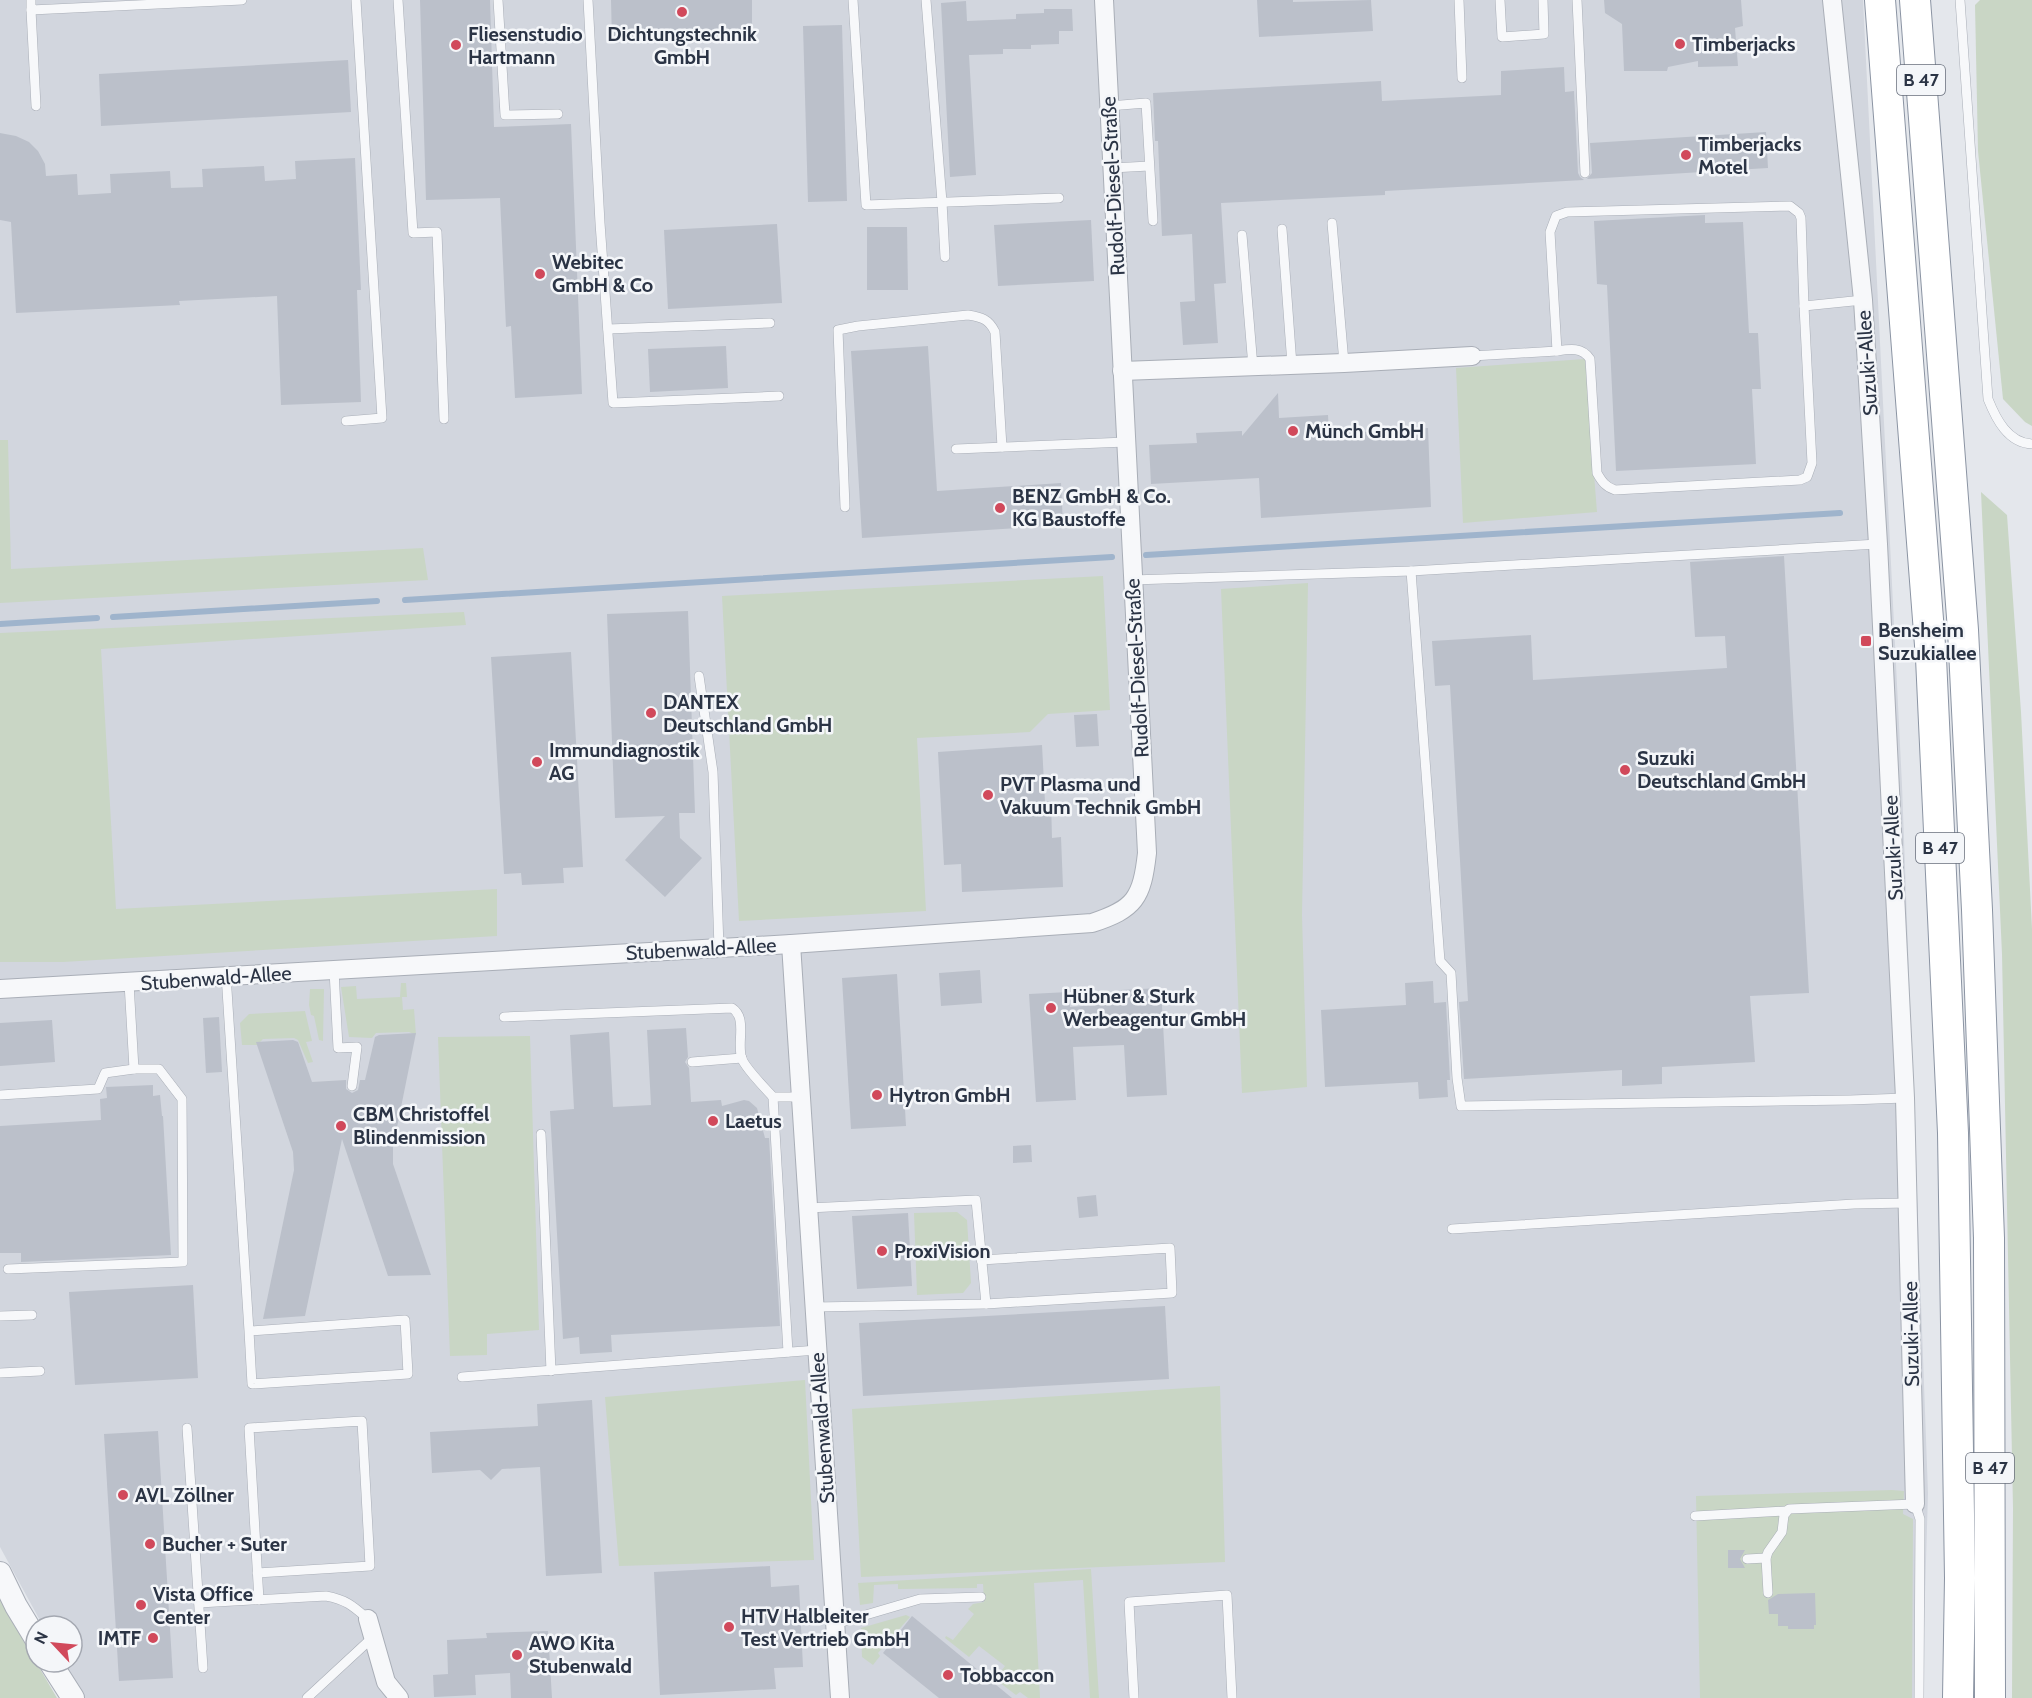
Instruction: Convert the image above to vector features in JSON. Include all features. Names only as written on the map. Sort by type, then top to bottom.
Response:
[{"type":"highway","name":"B 47","points":[[1880,0],[1932,682],[1953,1133],[1960,1578],[1958,1698]]},
{"type":"highway","name":"B 47","points":[[1915,0],[1963,630],[1977,910],[1989,1238],[1990,1698]]},
{"type":"street","name":"Rudolf-Diesel-Straße","points":[[791,944],[1092,923],[1117,915],[1134,901],[1144,881],[1147,853],[1104,0]]},
{"type":"street","name":"Suzuki-Allee","points":[[1832,0],[1863,300],[1878,544],[1905,1098],[1915,1504]]},
{"type":"street","points":[[1122,371],[1472,356]]},
{"type":"street","name":"Stubenwald-Allee","points":[[0,989],[791,944],[840,1698]]},
{"type":"street","points":[[0,1573],[24,1619]]},
{"type":"street","points":[[370,1628],[392,1695]]},
{"type":"street","points":[[58,1674],[73,1698]]},
{"type":"lane","points":[[36,106],[31,5],[242,0]]},
{"type":"lane","points":[[346,421],[382,418],[356,0]]},
{"type":"lane","points":[[398,0],[412,233],[437,232],[444,419]]},
{"type":"lane","points":[[498,0],[505,115],[558,114]]},
{"type":"lane","points":[[588,0],[613,404],[779,396]]},
{"type":"lane","points":[[853,0],[866,205],[1059,198]]},
{"type":"lane","points":[[926,0],[945,257]]},
{"type":"lane","points":[[1459,0],[1462,78]]},
{"type":"lane","points":[[1500,0],[1502,37],[1544,34],[1543,0]]},
{"type":"lane","points":[[1576,0],[1585,173]]},
{"type":"lane","points":[[1960,0],[1988,399],[1996,420],[2009,434],[2024,444],[2032,444]]},
{"type":"lane","points":[[1109,106],[1146,103],[1153,221]]},
{"type":"lane","points":[[1112,168],[1149,166]]},
{"type":"lane","points":[[1472,356],[1579,350],[1586,353],[1590,359],[1598,473],[1600,479],[1609,488],[1615,490],[1800,480],[1807,477],[1812,463],[1801,218],[1799,213],[1790,206],[1567,212],[1556,216],[1550,232],[1557,351]]},
{"type":"lane","points":[[1332,223],[1344,363]]},
{"type":"lane","points":[[1282,229],[1292,365]]},
{"type":"lane","points":[[1242,235],[1253,367]]},
{"type":"lane","points":[[1804,306],[1863,300]]},
{"type":"lane","points":[[845,507],[838,330],[968,315],[991,323],[995,332],[1002,447]]},
{"type":"lane","points":[[608,329],[770,323]]},
{"type":"lane","points":[[956,449],[1126,442]]},
{"type":"lane","points":[[1132,580],[1412,571],[1878,544]]},
{"type":"lane","points":[[1412,571],[1434,901],[1440,962],[1451,973],[1457,1078],[1461,1106],[1905,1098]]},
{"type":"lane","points":[[699,676],[713,772],[719,948]]},
{"type":"lane","points":[[334,970],[338,1048],[357,1047],[352,1086]]},
{"type":"lane","points":[[226,976],[252,1384],[408,1374],[405,1320],[249,1331]]},
{"type":"lane","points":[[129,983],[134,1069]]},
{"type":"lane","points":[[504,1017],[732,1008],[737,1011],[740,1017],[742,1059],[773,1098],[788,1352]]},
{"type":"lane","points":[[692,1062],[742,1059]]},
{"type":"lane","points":[[0,1095],[98,1089],[105,1073],[134,1069],[159,1069],[182,1099],[183,1262],[8,1269]]},
{"type":"lane","points":[[773,1098],[801,1097]]},
{"type":"lane","points":[[541,1134],[551,1371]]},
{"type":"lane","points":[[808,1208],[976,1200],[986,1304]]},
{"type":"lane","points":[[1452,1229],[1908,1203]]},
{"type":"lane","points":[[815,1307],[986,1304],[1172,1293],[1170,1248],[981,1260]]},
{"type":"lane","points":[[0,1316],[32,1315]]},
{"type":"lane","points":[[462,1377],[818,1350]]},
{"type":"lane","points":[[0,1373],[40,1371]]},
{"type":"lane","points":[[257,1573],[370,1566],[362,1421],[249,1428],[257,1573],[259,1600]]},
{"type":"lane","points":[[187,1428],[203,1668]]},
{"type":"lane","points":[[1695,1516],[1789,1509],[1915,1504]]},
{"type":"lane","name":"Suzuki-Allee","points":[[1915,1504],[1920,1519],[1919,1698]]},
{"type":"lane","points":[[1768,1593],[1766,1558],[1782,1532],[1786,1511]]},
{"type":"lane","points":[[1747,1558],[1766,1558]]},
{"type":"lane","points":[[1134,1698],[1129,1602],[1227,1595],[1232,1698]]},
{"type":"lane","points":[[199,1603],[326,1596],[342,1599],[351,1604],[370,1628],[308,1698]]},
{"type":"lane","points":[[835,1624],[920,1599],[981,1597]]},
{"type":"shaded area","points":[[0,0],[1863,0],[1902,785],[1928,1493],[1922,1698],[85,1698],[70,1674],[84,1674],[84,1614],[36,1614],[0,1547]]},
{"type":"green space","points":[[1980,0],[2032,0],[2032,426],[2025,422],[2003,399],[1978,151],[1975,5]]},
{"type":"green space","points":[[1585,359],[1597,512],[1463,523],[1456,368]]},
{"type":"green space","points":[[0,440],[8,440],[11,569],[423,548],[428,580],[0,603]]},
{"type":"green space","points":[[1981,492],[2007,515],[2021,712],[2032,929],[2032,1698],[2012,1698],[2013,1508],[2002,954]]},
{"type":"green space","points":[[1103,576],[1110,710],[1048,714],[1030,732],[917,738],[926,911],[739,921],[722,596]]},
{"type":"green space","points":[[1308,583],[1302,915],[1307,1087],[1242,1093],[1221,589]]},
{"type":"green space","points":[[464,612],[466,625],[101,649],[116,909],[497,889],[497,936],[63,962],[0,962],[0,633]]},
{"type":"green space","points":[[401,983],[406,983],[407,997],[402,997],[403,1010],[414,1009],[416,1035],[409,1032],[376,1033],[372,1038],[349,1037],[341,987],[356,986],[357,999],[400,997]]},
{"type":"green space","points":[[310,989],[324,989],[323,1041],[319,1040],[314,1016],[311,1015]]},
{"type":"green space","points":[[305,1011],[312,1041],[306,1042],[313,1062],[308,1063],[298,1040],[294,1038],[263,1039],[257,1045],[242,1045],[240,1023],[249,1014]]},
{"type":"green space","points":[[530,1036],[539,1330],[487,1334],[487,1355],[450,1356],[438,1037]]},
{"type":"green space","points":[[957,1212],[967,1220],[971,1283],[963,1293],[917,1295],[914,1213]]},
{"type":"green space","points":[[805,1380],[814,1560],[619,1566],[605,1397]]},
{"type":"green space","points":[[1220,1386],[1225,1562],[861,1577],[852,1409]]},
{"type":"green space","points":[[1904,1491],[1903,1514],[1913,1519],[1912,1698],[1700,1698],[1696,1496]]},
{"type":"green space","points":[[1091,1569],[1099,1698],[1090,1698],[1083,1580],[1034,1583],[1040,1698],[1028,1698],[1020,1692],[1016,1695],[995,1679],[1005,1666],[979,1646],[969,1657],[945,1638],[946,1636],[953,1640],[974,1614],[968,1609],[973,1604],[984,1602],[983,1584],[977,1584],[977,1588],[898,1589],[898,1584],[874,1585],[873,1603],[860,1605],[858,1583]]},
{"type":"green space","points":[[0,1599],[24,1642],[24,1674],[43,1674],[57,1698],[0,1698]]},
{"type":"green space","points":[[906,1615],[910,1617],[878,1653],[880,1656],[873,1665],[862,1657],[861,1628]]},
{"type":"building","points":[[420,0],[490,0],[494,127],[571,124],[582,394],[515,398],[511,326],[506,327],[500,198],[426,200]]},
{"type":"building","name":"Dichtungstechnik GmbH","points":[[611,0],[752,0],[752,36],[612,41]]},
{"type":"building","points":[[1257,0],[1293,0],[1293,2],[1371,0],[1373,31],[1259,37]]},
{"type":"building","name":"Timberjacks","points":[[1604,0],[1741,0],[1743,26],[1735,28],[1738,66],[1698,67],[1698,61],[1668,67],[1667,71],[1624,71],[1622,24],[1605,13]]},
{"type":"building","points":[[966,1],[967,21],[1016,19],[1016,14],[1044,13],[1044,9],[1072,9],[1073,31],[1059,31],[1059,44],[1031,45],[1031,49],[1003,49],[1003,54],[969,55],[976,175],[950,177],[941,3]]},
{"type":"building","points":[[842,25],[847,201],[808,202],[803,26]]},
{"type":"building","points":[[348,60],[351,112],[101,126],[99,74]]},
{"type":"building","points":[[1564,67],[1565,92],[1574,91],[1578,173],[1584,180],[1385,191],[1385,195],[1221,203],[1226,283],[1214,284],[1218,343],[1183,345],[1180,302],[1195,301],[1192,234],[1162,236],[1158,141],[1155,141],[1153,93],[1381,81],[1382,101],[1501,95],[1501,71]]},
{"type":"building","name":"Timberjacks Motel","points":[[1766,132],[1768,168],[1587,179],[1592,173],[1590,143]]},
{"type":"building","points":[[0,133],[16,136],[29,142],[38,151],[45,164],[46,176],[77,174],[78,195],[111,193],[110,174],[170,171],[171,188],[203,187],[202,169],[264,166],[265,181],[296,179],[295,161],[355,158],[361,290],[357,290],[361,402],[281,405],[277,296],[179,301],[180,305],[16,313],[11,222],[0,220]]},
{"type":"building","points":[[1705,215],[1705,223],[1743,222],[1749,333],[1758,333],[1761,389],[1752,389],[1756,464],[1616,471],[1607,285],[1597,284],[1594,221]]},
{"type":"building","points":[[1091,220],[1094,281],[998,286],[994,225]]},
{"type":"building","points":[[777,224],[782,303],[668,309],[664,230]]},
{"type":"building","points":[[867,227],[907,227],[908,290],[867,290]]},
{"type":"building","points":[[726,346],[728,388],[650,392],[648,349]]},
{"type":"building","points":[[928,346],[937,491],[1061,483],[1063,525],[862,538],[851,351]]},
{"type":"building","points":[[1278,393],[1279,418],[1328,415],[1329,434],[1428,428],[1431,507],[1261,518],[1259,478],[1151,484],[1149,445],[1197,443],[1196,433],[1242,431],[1242,436]]},
{"type":"building","name":"Suzuki Deutschland GmbH","points":[[1784,556],[1809,993],[1750,996],[1755,1062],[1662,1067],[1662,1084],[1622,1086],[1622,1070],[1464,1079],[1459,1002],[1468,1001],[1450,685],[1435,686],[1432,641],[1531,635],[1533,680],[1727,668],[1725,636],[1695,637],[1690,562]]},
{"type":"building","name":"DANTEX Deutschland GmbH","points":[[688,611],[695,813],[679,813],[680,838],[702,858],[665,897],[625,860],[665,816],[615,818],[607,614]]},
{"type":"building","name":"Immundiagnostik AG","points":[[571,652],[583,867],[563,868],[564,883],[522,885],[521,873],[504,874],[491,657]]},
{"type":"building","points":[[1097,714],[1099,746],[1076,747],[1074,715]]},
{"type":"building","name":"PVT Plasma und Vakuum Technik GmbH","points":[[1042,745],[1045,802],[1051,801],[1052,838],[1061,837],[1063,887],[962,892],[961,864],[944,865],[938,752]]},
{"type":"building","points":[[980,970],[982,1003],[941,1006],[939,973]]},
{"type":"building","points":[[897,974],[906,1126],[851,1129],[842,978]]},
{"type":"building","points":[[1433,981],[1434,1003],[1446,1002],[1450,1080],[1447,1080],[1448,1097],[1419,1099],[1418,1082],[1325,1087],[1321,1010],[1406,1005],[1405,983]]},
{"type":"building","points":[[1161,988],[1167,1095],[1127,1097],[1124,1045],[1073,1047],[1076,1100],[1036,1102],[1029,994],[1069,992],[1070,1007],[1122,1003],[1121,990]]},
{"type":"building","points":[[219,1017],[222,1072],[206,1073],[203,1018]]},
{"type":"building","points":[[52,1020],[55,1062],[0,1066],[0,1023]]},
{"type":"building","points":[[686,1028],[688,1057],[685,1062],[689,1068],[691,1102],[721,1100],[722,1106],[744,1100],[749,1101],[757,1108],[765,1138],[769,1138],[780,1326],[611,1335],[612,1352],[580,1354],[579,1337],[563,1339],[550,1111],[574,1109],[570,1035],[609,1032],[613,1107],[651,1105],[647,1030]]},
{"type":"building","points":[[416,1033],[393,1147],[393,1164],[431,1275],[388,1276],[342,1139],[305,1316],[263,1319],[294,1170],[293,1152],[256,1042],[293,1040],[298,1042],[312,1082],[346,1080],[346,1089],[352,1093],[358,1090],[360,1080],[365,1080],[375,1037]]},
{"type":"building","points":[[153,1085],[153,1096],[160,1095],[163,1116],[171,1255],[21,1262],[21,1253],[0,1253],[0,1126],[101,1120],[100,1099],[107,1098],[106,1087]]},
{"type":"building","points":[[1031,1145],[1032,1162],[1013,1163],[1013,1146]]},
{"type":"building","points":[[1096,1195],[1098,1216],[1079,1218],[1077,1197]]},
{"type":"building","name":"ProxiVision","points":[[908,1213],[912,1286],[857,1289],[852,1216]]},
{"type":"building","points":[[193,1285],[198,1378],[75,1385],[69,1292]]},
{"type":"building","points":[[1165,1306],[1169,1379],[863,1396],[859,1323]]},
{"type":"building","points":[[592,1400],[602,1573],[546,1576],[540,1467],[502,1469],[491,1480],[480,1470],[432,1473],[430,1432],[538,1426],[537,1404]]},
{"type":"building","name":"Vista Office Center","points":[[158,1431],[173,1678],[119,1681],[104,1434]]},
{"type":"building","points":[[1728,1550],[1745,1550],[1740,1559],[1745,1568],[1728,1568]]},
{"type":"building","name":"HTV Halbleiter Test Vertrieb GmbH","points":[[770,1566],[771,1587],[799,1585],[803,1667],[774,1668],[776,1689],[660,1695],[654,1572]]},
{"type":"building","points":[[1815,1593],[1816,1625],[1814,1629],[1788,1629],[1788,1626],[1778,1626],[1778,1614],[1769,1614],[1768,1600],[1778,1594]]},
{"type":"building","name":"Tobbaccon","points":[[912,1616],[1012,1698],[939,1698],[883,1653]]},
{"type":"building","name":"AWO Kita Stubenwald","points":[[548,1631],[552,1698],[511,1698],[510,1673],[475,1675],[476,1695],[434,1697],[433,1675],[448,1674],[447,1640],[487,1638],[486,1633]]},
{"type":"waterway","points":[[1146,555],[1840,513]]},
{"type":"waterway","points":[[405,600],[1112,557]]},
{"type":"waterway","points":[[113,617],[377,601]]},
{"type":"waterway","points":[[0,624],[97,618]]},
{"type":"place","name":"Dichtungstechnik GmbH","points":[[682,12]]},
{"type":"place","name":"Timberjacks","points":[[1680,44]]},
{"type":"place","name":"Fliesenstudio Hartmann","points":[[456,45]]},
{"type":"place","name":"Timberjacks Motel","points":[[1686,155]]},
{"type":"place","name":"Webitec GmbH & Co","points":[[540,274]]},
{"type":"place","name":"Münch GmbH","points":[[1293,431]]},
{"type":"place","name":"BENZ GmbH & Co. KG Baustoffe","points":[[1000,508]]},
{"type":"place","name":"Bensheim Suzukiallee","points":[[1866,641]]},
{"type":"place","name":"DANTEX Deutschland GmbH","points":[[651,713]]},
{"type":"place","name":"Immundiagnostik AG","points":[[537,762]]},
{"type":"place","name":"Suzuki Deutschland GmbH","points":[[1625,770]]},
{"type":"place","name":"PVT Plasma und Vakuum Technik GmbH","points":[[988,795]]},
{"type":"place","name":"Hübner & Sturk Werbeagentur GmbH","points":[[1051,1008]]},
{"type":"place","name":"Hytron GmbH","points":[[877,1095]]},
{"type":"place","name":"Laetus","points":[[713,1121]]},
{"type":"place","name":"CBM Christoffel Blindenmission","points":[[341,1126]]},
{"type":"place","name":"ProxiVision","points":[[882,1251]]},
{"type":"place","name":"AVL Zöllner","points":[[123,1495]]},
{"type":"place","name":"Bucher + Suter","points":[[150,1544]]},
{"type":"place","name":"Vista Office Center","points":[[141,1605]]},
{"type":"place","name":"HTV Halbleiter Test Vertrieb GmbH","points":[[729,1627]]},
{"type":"place","name":"IMTF","points":[[153,1638]]},
{"type":"place","name":"AWO Kita Stubenwald","points":[[517,1655]]},
{"type":"place","name":"Tobbaccon","points":[[948,1675]]}]
